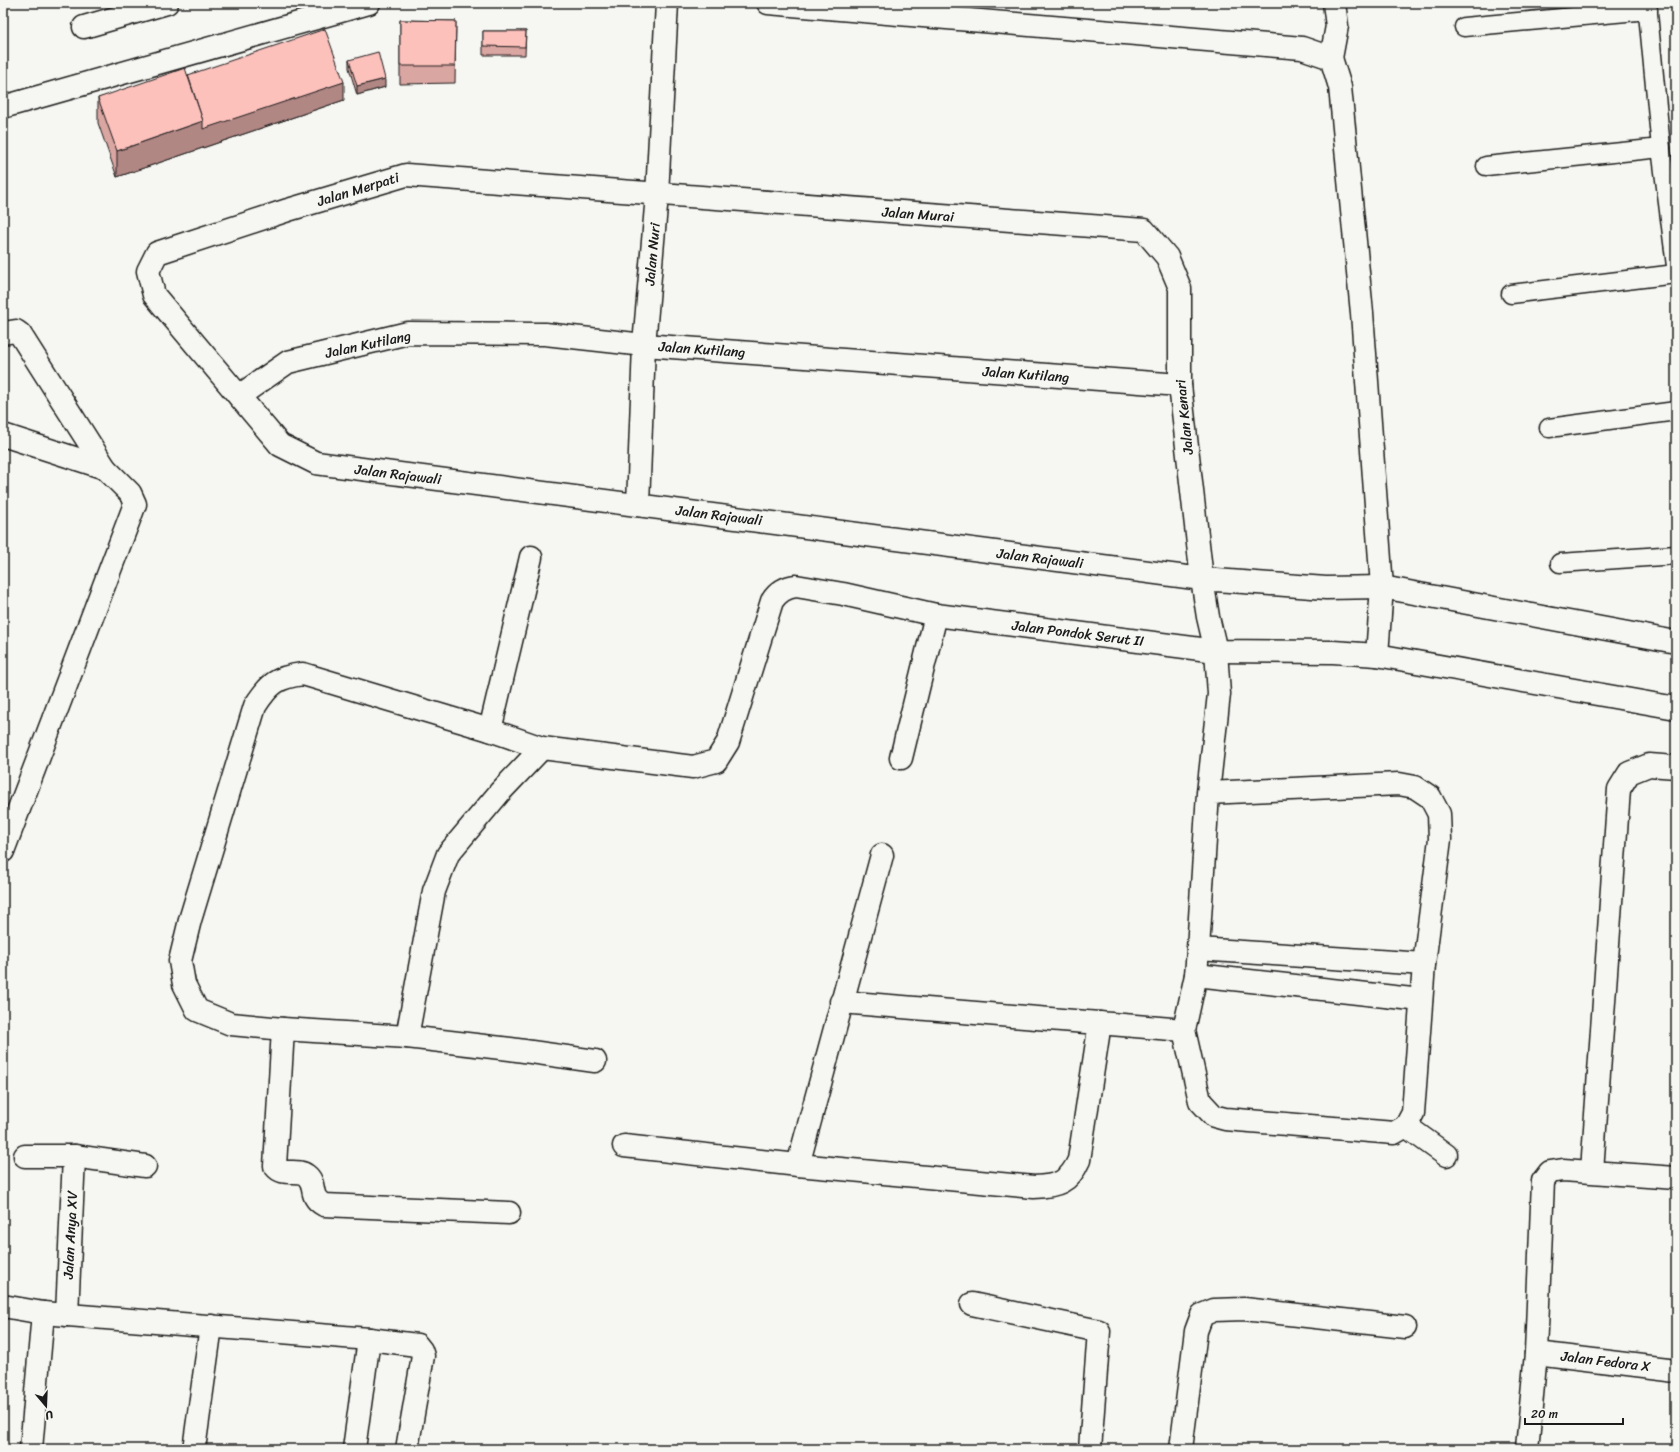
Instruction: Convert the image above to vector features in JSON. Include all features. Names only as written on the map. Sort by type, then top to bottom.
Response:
[{"type":"street","points":[[84,27],[167,3]]},
{"type":"street","points":[[3,107],[369,3]]},
{"type":"street","name":"Jalan Nuri","points":[[638,505],[644,345],[657,194],[667,3]]},
{"type":"street","points":[[768,3],[1302,48],[1331,58]]},
{"type":"street","points":[[1334,3],[1337,26],[1331,58],[1340,87],[1362,313],[1382,587],[1377,655]]},
{"type":"street","name":"Jalan Merpati","points":[[148,271],[157,253],[296,208],[406,175],[657,194]]},
{"type":"street","name":"Jalan Murai","points":[[657,194],[1144,230],[1167,257]]},
{"type":"street","name":"Jalan Kenari","points":[[1167,257],[1180,288],[1180,385],[1202,579],[1208,617],[1216,651],[1219,694],[1208,793],[1196,975],[1184,1030]]},
{"type":"street","name":"Jalan Rajawali","points":[[148,271],[154,295],[280,445],[316,463],[1202,579],[1326,588],[1382,587],[1676,642]]},
{"type":"street","points":[[3,333],[16,331],[20,334],[105,468],[130,493],[135,504],[3,851]]},
{"type":"street","name":"Jalan Kutilang","points":[[239,396],[288,362],[408,333],[545,334],[644,345],[1180,385]]},
{"type":"street","points":[[3,435],[105,468]]},
{"type":"street","points":[[490,730],[531,556]]},
{"type":"street","name":"Jalan Pondok Serut II","points":[[542,748],[693,767],[716,760],[728,742],[772,601],[777,594],[783,590],[796,586],[843,594],[936,615],[1216,651],[1333,652],[1377,655],[1676,708]]},
{"type":"street","points":[[901,758],[936,615]]},
{"type":"street","points":[[407,1037],[434,891],[448,854],[500,792],[542,748],[490,730],[303,674],[287,676],[274,683],[264,692],[255,706],[190,920],[180,961],[184,984],[197,1010],[231,1024],[283,1030],[407,1037],[595,1061]]},
{"type":"street","points":[[1592,1171],[1619,789],[1629,773],[1649,765],[1676,767]]},
{"type":"street","points":[[841,1002],[1184,1030],[1200,1101],[1214,1116],[1225,1119],[1394,1133],[1406,1126],[1413,1113],[1424,964],[1440,839],[1438,814],[1430,797],[1416,787],[1399,784],[1208,793]]},
{"type":"street","points":[[798,1165],[882,855]]},
{"type":"street","points":[[1198,949],[1424,964]]},
{"type":"street","points":[[1196,975],[1421,1000]]},
{"type":"street","points":[[624,1146],[798,1165],[1034,1187],[1052,1186],[1066,1179],[1074,1171],[1079,1160],[1100,1023]]},
{"type":"street","points":[[283,1030],[274,1162],[277,1169],[283,1172],[304,1173],[309,1177],[312,1182],[314,1196],[317,1202],[324,1205],[509,1213]]},
{"type":"street","points":[[1406,1126],[1446,1155]]},
{"type":"street","points":[[25,1156],[74,1156],[145,1166]]},
{"type":"street","name":"Jalan Anya XV","points":[[67,1315],[74,1156]]},
{"type":"street","points":[[1527,1449],[1536,1353],[1543,1181],[1550,1172],[1563,1170],[1676,1178]]},
{"type":"street","points":[[972,1304],[1098,1331],[1090,1449]]},
{"type":"street","points":[[3,1306],[43,1313],[368,1339],[417,1346],[421,1350],[422,1356],[407,1449]]},
{"type":"street","points":[[1181,1449],[1196,1331],[1202,1315],[1214,1310],[1244,1309],[1405,1327]]},
{"type":"street","points":[[31,1449],[43,1313]]},
{"type":"street","points":[[194,1449],[211,1326]]},
{"type":"street","points":[[356,1449],[368,1339]]},
{"type":"street","name":"Jalan Fedora X","points":[[1536,1353],[1676,1370]]},
{"type":"lane","points":[[1464,26],[1647,7],[1661,148],[1676,266]]},
{"type":"lane","points":[[1486,166],[1661,148]]},
{"type":"lane","points":[[1510,294],[1676,274]]},
{"type":"lane","points":[[1549,428],[1676,411]]},
{"type":"lane","points":[[1560,563],[1676,555]]},
{"type":"building","points":[[400,20],[456,21],[455,66],[400,66]]},
{"type":"building","points":[[325,29],[344,82],[203,129],[203,121],[188,75]]},
{"type":"building","points":[[483,31],[526,31],[525,47],[483,46]]},
{"type":"building","points":[[378,52],[385,79],[357,86],[349,60]]},
{"type":"building","points":[[185,68],[203,121],[117,151],[98,98]]}]
